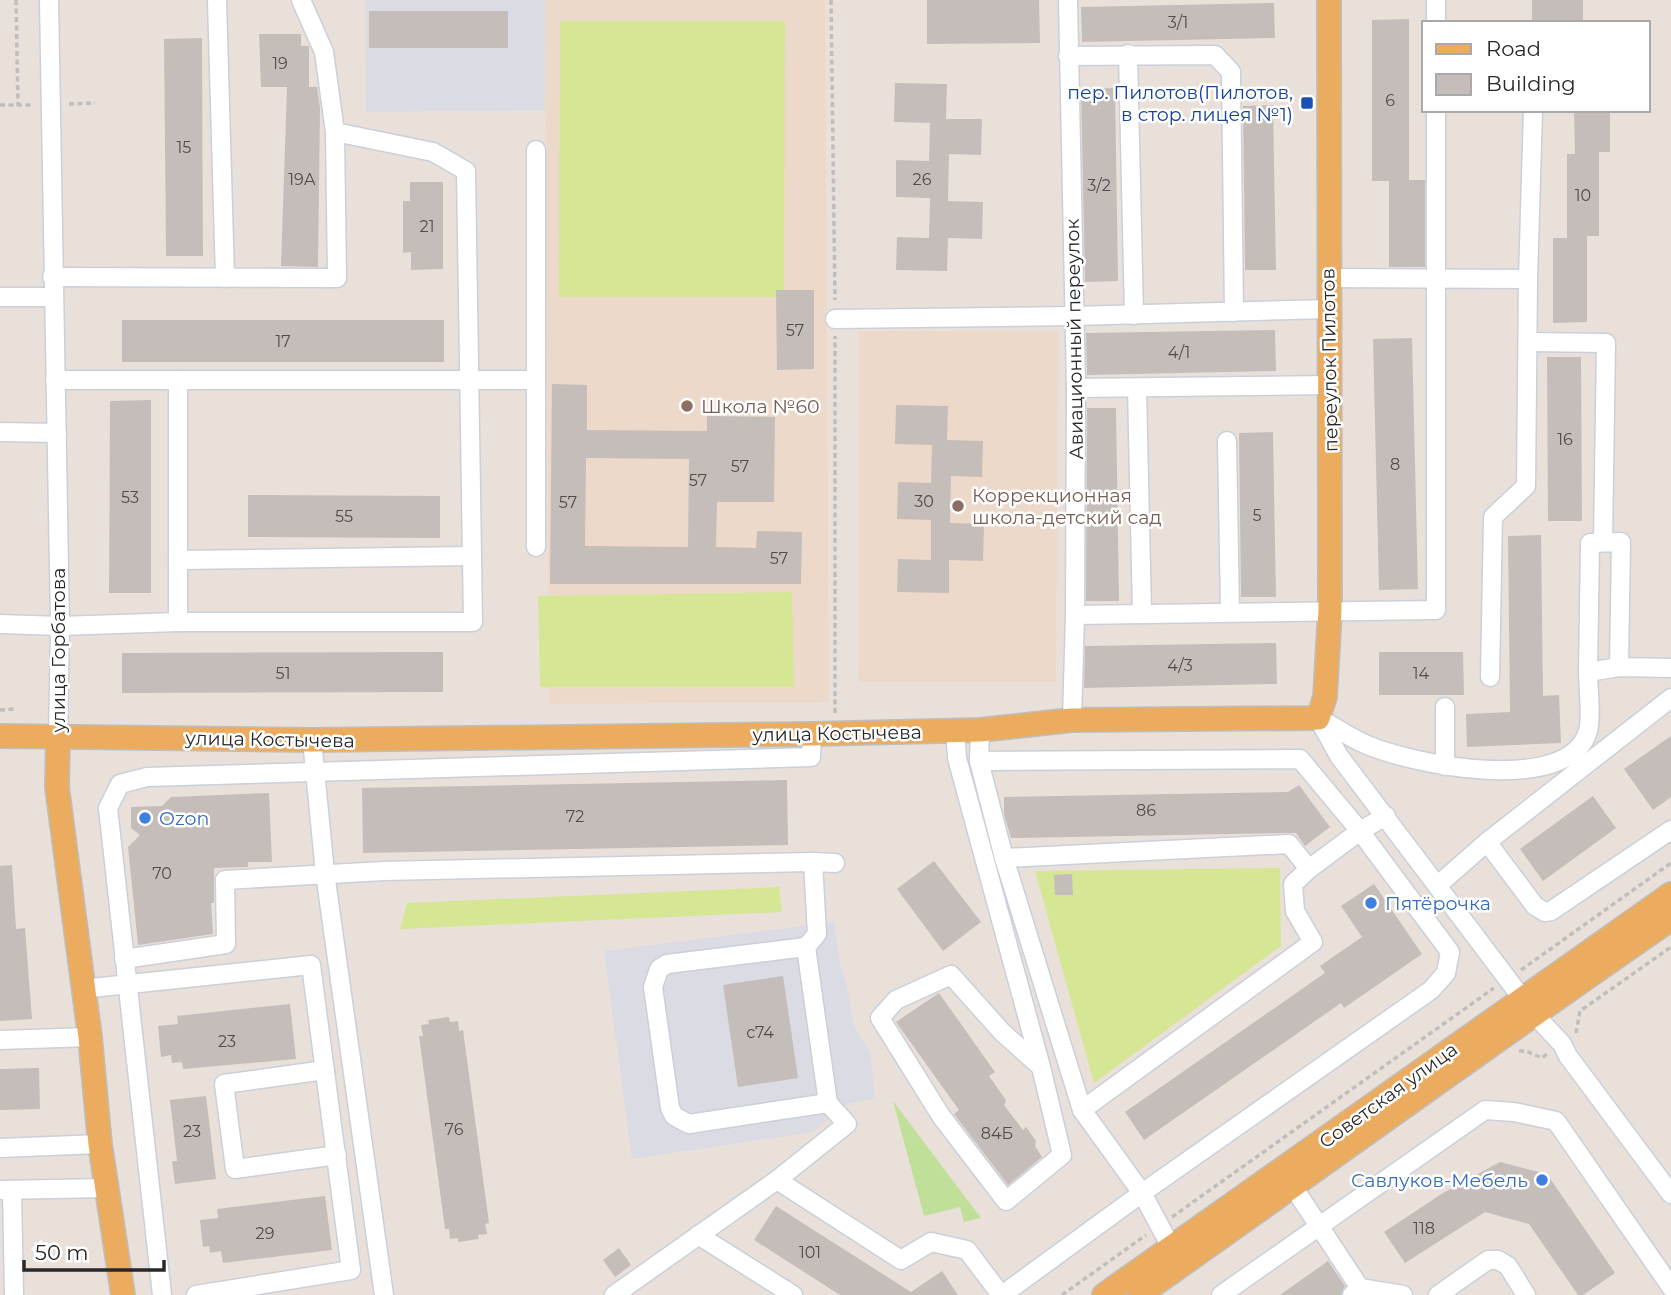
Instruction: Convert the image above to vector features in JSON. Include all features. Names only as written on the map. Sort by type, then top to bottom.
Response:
[{"type":"main road","name":"переулок Пилотов","points":[[1318,718],[1325,697],[1331,610],[1329,0]]},
{"type":"main road","name":"улица Костычева","points":[[0,736],[312,740],[812,734],[981,730],[1072,720],[1318,718]]},
{"type":"main road","name":"улица Горбатова","points":[[58,736],[57,787],[90,1037],[100,1144],[123,1295]]},
{"type":"main road","name":"Советская улица","points":[[1139,1295],[1288,1179],[1528,1006],[1671,894]]},
{"type":"main road","name":"Советская улица","points":[[1528,1006],[1671,919]]},
{"type":"main road","name":"Советская улица","points":[[1104,1295],[1171,1247],[1288,1179]]},
{"type":"street","name":"улица Горбатова","points":[[49,0],[60,626],[58,736]]},
{"type":"street","points":[[217,0],[225,278]]},
{"type":"street","points":[[52,277],[337,278],[335,132],[324,52],[301,0]]},
{"type":"street","name":"Авиационный переулок","points":[[1068,0],[1076,388],[1076,615],[1072,720]]},
{"type":"street","points":[[1436,0],[1436,21]]},
{"type":"street","points":[[1128,54],[1134,315]]},
{"type":"street","points":[[1068,56],[1215,55],[1231,72],[1234,312]]},
{"type":"street","points":[[1076,615],[1436,610],[1436,112]]},
{"type":"street","points":[[1490,677],[1493,517],[1526,486],[1533,112]]},
{"type":"street","points":[[0,624],[60,626],[178,622],[473,622],[466,171],[433,152],[335,132]]},
{"type":"street","points":[[536,150],[536,547]]},
{"type":"street","points":[[1328,278],[1528,279]]},
{"type":"street","points":[[0,297],[53,297]]},
{"type":"street","points":[[835,319],[1329,309]]},
{"type":"street","points":[[1528,342],[1606,343],[1603,542],[1621,542],[1619,667]]},
{"type":"street","points":[[55,380],[536,380]]},
{"type":"street","points":[[178,380],[178,622]]},
{"type":"street","points":[[1076,388],[1330,385]]},
{"type":"street","points":[[1136,388],[1142,613]]},
{"type":"street","points":[[0,432],[57,433]]},
{"type":"street","points":[[1227,440],[1230,611]]},
{"type":"street","name":"улица Костычева","points":[[1318,718],[1367,745],[1445,766],[1475,770],[1537,768],[1561,762],[1578,747],[1588,731],[1590,543],[1603,542]]},
{"type":"street","points":[[178,560],[472,556]]},
{"type":"street","points":[[1588,672],[1619,667],[1671,668]]},
{"type":"street","points":[[1438,885],[1487,842],[1671,698]]},
{"type":"street","points":[[1445,707],[1445,766]]},
{"type":"street","points":[[1318,718],[1339,756],[1507,979],[1562,1044],[1568,1056],[1671,1195]]},
{"type":"street","points":[[956,730],[960,769],[1041,1066],[1062,1155],[1006,1201],[941,1116],[880,1018],[896,1000],[951,975],[1002,1032],[1041,1066]]},
{"type":"street","points":[[981,730],[979,761],[1004,858],[1082,1110],[1142,1193],[1171,1247]]},
{"type":"street","points":[[162,1295],[108,808],[120,784],[147,777],[811,757],[812,734]]},
{"type":"street","points":[[312,740],[325,873],[384,1295]]},
{"type":"street","points":[[777,1180],[901,1260],[931,1242],[967,1250],[1002,1295],[1431,990],[1446,973],[1450,952],[1360,831],[1300,758],[979,761]]},
{"type":"street","points":[[1082,1110],[1313,942],[1295,911],[1293,884],[1360,831],[1386,816]]},
{"type":"street","points":[[1487,842],[1535,906],[1545,912],[1551,911],[1671,830]]},
{"type":"street","points":[[1004,858],[1289,844],[1309,869]]},
{"type":"street","points":[[813,862],[817,934],[806,947],[667,964],[659,969],[653,987],[668,1094],[674,1116],[689,1124],[828,1103]]},
{"type":"street","points":[[124,959],[226,944],[225,880],[325,873],[835,863]]},
{"type":"street","points":[[627,1292],[698,1235],[777,1180],[847,1124],[828,1103],[806,947]]},
{"type":"street","points":[[82,989],[311,965],[351,1270],[196,1295]]},
{"type":"street","points":[[0,1040],[90,1037]]},
{"type":"street","points":[[325,1070],[224,1084],[234,1169],[337,1155]]},
{"type":"street","points":[[1222,1295],[1485,1110],[1514,1112],[1556,1121],[1671,1287]]},
{"type":"street","points":[[0,1148],[100,1144]]},
{"type":"street","points":[[1288,1179],[1356,1291],[1403,1295]]},
{"type":"street","points":[[14,1295],[6,1190],[107,1188]]},
{"type":"street","points":[[698,1235],[793,1295]]},
{"type":"street","points":[[1438,1295],[1488,1260],[1499,1260],[1508,1266],[1526,1295]]},
{"type":"path","points":[[16,0],[18,106]]},
{"type":"path","points":[[831,0],[835,319],[835,733]]},
{"type":"path","points":[[0,709],[15,709]]},
{"type":"path","points":[[1062,1295],[1671,863]]},
{"type":"path","points":[[1516,1051],[1526,1051],[1542,1058],[1576,1032],[1580,1011],[1671,947]]},
{"type":"shaded area","points":[[365,0],[545,0],[545,110],[366,112]]},
{"type":"shaded area","name":"Школа №60","points":[[545,0],[825,0],[829,702],[549,704]]},
{"type":"shaded area","name":"Коррекционная школа-детский сад","points":[[859,331],[1058,331],[1056,682],[858,682]]},
{"type":"shaded area","points":[[834,922],[840,965],[846,982],[854,1027],[870,1052],[875,1098],[847,1104],[813,1132],[632,1159],[604,951]]},
{"type":"green space","points":[[560,21],[785,21],[784,297],[559,297]]},
{"type":"green space","points":[[792,592],[794,687],[540,687],[538,596]]},
{"type":"green space","points":[[1280,868],[1281,946],[1094,1083],[1035,871]]},
{"type":"green space","points":[[779,887],[782,912],[400,929],[407,903]]},
{"type":"green space","points":[[893,1101],[981,1218],[964,1222],[960,1207],[924,1216]]},
{"type":"building","points":[[927,0],[1039,0],[1040,43],[927,44]]},
{"type":"building","points":[[1532,0],[1583,0],[1583,21],[1532,21]]},
{"type":"building","points":[[1274,3],[1275,38],[1082,42],[1081,7]]},
{"type":"building","points":[[369,11],[508,11],[508,48],[369,48]]},
{"type":"building","points":[[1409,19],[1409,180],[1425,180],[1425,267],[1389,267],[1389,181],[1372,181],[1372,20]]},
{"type":"building","points":[[259,34],[301,34],[301,46],[309,46],[309,87],[317,87],[320,108],[318,267],[281,266],[287,87],[261,87]]},
{"type":"building","points":[[202,38],[203,256],[166,256],[164,39]]},
{"type":"building","points":[[895,83],[947,84],[946,119],[982,119],[981,155],[949,154],[948,201],[983,202],[982,239],[948,238],[947,271],[896,270],[897,237],[929,238],[930,198],[896,197],[896,160],[929,161],[930,123],[894,122]]},
{"type":"building","points":[[1115,88],[1118,281],[1085,282],[1081,89]]},
{"type":"building","points":[[1273,105],[1276,270],[1245,270],[1243,106]]},
{"type":"building","points":[[1574,112],[1610,112],[1610,152],[1599,152],[1599,236],[1587,236],[1587,322],[1553,323],[1553,238],[1567,238],[1567,154],[1575,154]]},
{"type":"building","points":[[410,182],[443,182],[443,269],[411,270],[411,252],[403,253],[403,201],[410,201]]},
{"type":"building","points":[[776,290],[814,290],[814,369],[777,370]]},
{"type":"building","points":[[122,320],[444,320],[444,362],[122,362]]},
{"type":"building","points":[[1275,330],[1276,371],[1087,375],[1086,333]]},
{"type":"building","points":[[1412,338],[1418,589],[1379,590],[1373,339]]},
{"type":"building","points":[[1547,357],[1581,357],[1582,521],[1548,521]]},
{"type":"building","points":[[552,384],[587,385],[587,430],[707,431],[707,416],[775,417],[774,502],[717,502],[716,547],[756,548],[757,531],[802,532],[801,584],[550,584]],"holes":[[[586,458],[689,459],[688,547],[585,546]]]},
{"type":"building","points":[[151,400],[151,593],[109,593],[110,401]]},
{"type":"building","points":[[896,405],[948,406],[947,440],[983,441],[982,477],[951,476],[950,523],[984,524],[983,561],[949,560],[949,593],[897,592],[898,559],[931,560],[931,520],[897,519],[898,482],[931,483],[932,445],[895,444]]},
{"type":"building","points":[[1087,408],[1116,408],[1119,601],[1086,601]]},
{"type":"building","points":[[1273,432],[1276,597],[1241,597],[1239,433]]},
{"type":"building","points":[[248,495],[440,496],[440,538],[248,537]]},
{"type":"building","points":[[1541,535],[1543,696],[1559,695],[1561,743],[1467,747],[1466,714],[1510,712],[1508,536]]},
{"type":"building","points":[[1276,643],[1277,684],[1084,688],[1085,646]]},
{"type":"building","points":[[443,652],[443,692],[122,693],[122,653]]},
{"type":"building","points":[[1379,652],[1463,652],[1464,695],[1379,695]]},
{"type":"building","points":[[1671,736],[1671,797],[1653,810],[1624,769]]},
{"type":"building","points":[[787,780],[788,845],[363,853],[362,788]]},
{"type":"building","points":[[1299,785],[1330,827],[1305,846],[1296,833],[1011,838],[1004,814],[1004,797],[1288,792]]},
{"type":"building","points":[[269,793],[272,862],[248,862],[248,867],[214,868],[214,903],[211,903],[213,934],[138,945],[128,847],[140,835],[131,828],[131,807],[162,806],[171,797]]},
{"type":"building","points":[[1593,796],[1616,828],[1543,881],[1520,849]]},
{"type":"building","points":[[934,861],[981,922],[943,951],[897,889]]},
{"type":"building","points":[[12,865],[16,929],[25,928],[32,1019],[0,1021],[0,866]]},
{"type":"building","points":[[1072,874],[1073,895],[1055,895],[1054,875]]},
{"type":"building","points":[[1374,884],[1422,954],[1344,1008],[1341,1003],[1144,1140],[1125,1112],[1325,973],[1320,966],[1362,937],[1341,906]]},
{"type":"building","points":[[783,976],[798,1078],[738,1087],[723,985]]},
{"type":"building","points":[[939,993],[995,1072],[989,1076],[1006,1100],[1004,1105],[1023,1130],[1026,1127],[1036,1141],[1035,1146],[1042,1157],[1008,1185],[954,1114],[959,1110],[896,1022]]},
{"type":"building","points":[[290,1004],[296,1059],[183,1069],[182,1062],[172,1063],[171,1055],[161,1057],[158,1026],[178,1024],[177,1016]]},
{"type":"building","points":[[449,1017],[450,1022],[458,1021],[459,1031],[463,1030],[489,1223],[485,1224],[487,1234],[478,1235],[479,1239],[458,1242],[458,1238],[450,1239],[449,1229],[445,1229],[419,1036],[423,1036],[421,1025],[429,1024],[428,1020]]},
{"type":"building","points":[[39,1068],[40,1109],[0,1110],[0,1069]]},
{"type":"building","points":[[206,1096],[216,1179],[175,1184],[172,1161],[177,1161],[170,1100]]},
{"type":"building","points":[[1500,1162],[1547,1174],[1615,1273],[1583,1295],[1578,1295],[1529,1224],[1485,1212],[1405,1263],[1384,1232],[1443,1193]]},
{"type":"building","points":[[325,1196],[332,1250],[223,1263],[221,1251],[210,1253],[209,1246],[203,1247],[200,1220],[218,1218],[217,1209]]},
{"type":"building","points":[[776,1206],[911,1292],[942,1271],[958,1295],[840,1295],[754,1240]]},
{"type":"building","points":[[619,1248],[631,1265],[615,1277],[603,1260]]},
{"type":"building","points":[[1328,1261],[1345,1286],[1341,1295],[1280,1295]]},
{"type":"place","name":"пер. Пилотов(Пилотов, в стор. лицея №1)","points":[[1307,103]]},
{"type":"place","name":"Школа №60","points":[[687,406]]},
{"type":"place","name":"Коррекционная школа-детский сад","points":[[958,506]]},
{"type":"place","name":"Ozon","points":[[145,818]]},
{"type":"place","name":"Пятёрочка","points":[[1371,903]]},
{"type":"place","name":"Савлуков-Мебель","points":[[1542,1180]]}]
